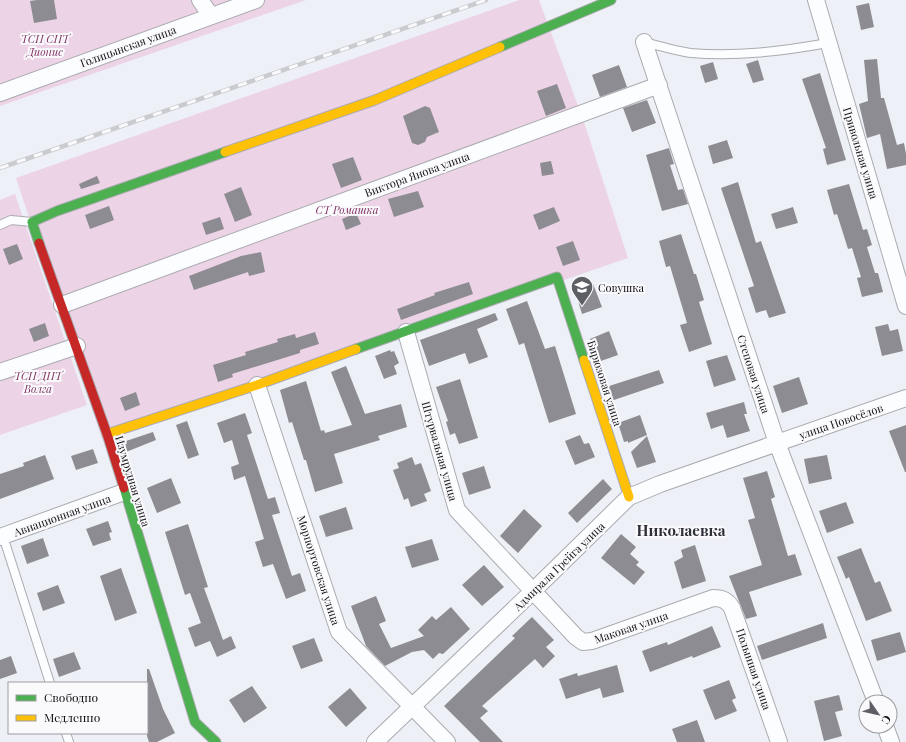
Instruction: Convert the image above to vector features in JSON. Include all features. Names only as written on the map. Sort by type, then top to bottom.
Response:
[{"type":"street","points":[[200,0],[211,16]]},
{"type":"street","name":"Голицынская улица","points":[[0,93],[256,0]]},
{"type":"street","points":[[32,222],[65,208],[375,100],[611,0]]},
{"type":"street","name":"Привольная улица","points":[[816,0],[906,306]]},
{"type":"street","name":"Степовая улица","points":[[644,42],[777,443],[873,694]]},
{"type":"street","name":"Виктора Янова улица","points":[[62,305],[659,86]]},
{"type":"street","name":"Изумрудная улица","points":[[32,222],[107,434],[196,722],[216,742]]},
{"type":"street","name":"Бирюзовая улица","points":[[406,332],[557,277],[629,497]]},
{"type":"street","points":[[107,434],[257,385],[406,332]]},
{"type":"street","name":"Штурвальная улица","points":[[406,332],[457,510],[534,590]]},
{"type":"street","points":[[0,372],[77,346]]},
{"type":"street","name":"Морпортовская улица","points":[[257,385],[339,632],[448,742]]},
{"type":"street","name":"улица Новосёлов","points":[[777,443],[906,398]]},
{"type":"street","name":"Адмирала Грейга улица","points":[[375,742],[629,497],[660,484],[777,443]]},
{"type":"street","name":"Авиационная улица","points":[[2,537],[124,492]]},
{"type":"street","name":"Маковая улица","points":[[534,590],[576,637],[583,642],[588,642],[713,598],[724,600]]},
{"type":"street","name":"Полынная улица","points":[[724,600],[732,608],[779,742]]},
{"type":"lane","points":[[644,42],[690,53],[726,54],[786,50],[828,43]]},
{"type":"lane","points":[[0,225],[11,220],[32,222]]},
{"type":"lane","points":[[2,537],[50,682]]},
{"type":"green space","name":"ТСН СНТ Дионис","points":[[0,0],[306,0],[0,106]]},
{"type":"green space","name":"СТ Ромашка","points":[[519,0],[539,0],[584,122],[628,258],[102,439],[16,178]]},
{"type":"green space","name":"ТСН ДНТ Волга","points":[[15,194],[87,405],[0,435],[0,200]]},
{"type":"building","points":[[54,0],[57,19],[34,23],[30,1]]},
{"type":"building","points":[[869,3],[874,27],[861,30],[856,6]]},
{"type":"building","points":[[877,59],[881,98],[884,98],[897,145],[904,143],[906,154],[906,165],[887,169],[880,134],[867,138],[859,104],[868,101],[864,60]]},
{"type":"building","points":[[758,60],[764,80],[753,83],[746,64]]},
{"type":"building","points":[[713,62],[718,79],[705,83],[700,66]]},
{"type":"building","points":[[619,65],[627,87],[600,97],[592,75]]},
{"type":"building","points":[[820,73],[846,160],[827,165],[823,149],[826,148],[802,79]]},
{"type":"building","points":[[557,84],[566,108],[546,116],[537,91]]},
{"type":"building","points":[[647,100],[656,123],[632,132],[623,108]]},
{"type":"building","points":[[425,106],[430,108],[439,132],[427,137],[425,142],[418,145],[412,143],[403,116]]},
{"type":"building","points":[[727,140],[733,158],[713,164],[708,146]]},
{"type":"building","points":[[669,148],[674,164],[670,165],[678,190],[683,189],[688,204],[662,211],[646,155]]},
{"type":"building","points":[[353,157],[362,180],[341,188],[332,164]]},
{"type":"building","points":[[551,161],[554,174],[542,176],[540,163]]},
{"type":"building","points":[[97,176],[100,183],[81,189],[79,184]]},
{"type":"building","points":[[738,182],[756,243],[761,241],[786,313],[769,318],[766,310],[756,313],[748,288],[754,286],[721,188]]},
{"type":"building","points":[[849,184],[863,230],[867,229],[872,245],[867,247],[875,273],[878,273],[883,292],[862,297],[857,278],[861,277],[852,248],[848,249],[837,214],[834,215],[827,190]]},
{"type":"building","points":[[241,187],[252,215],[235,222],[224,194]]},
{"type":"building","points":[[418,191],[424,207],[394,217],[388,199]]},
{"type":"building","points":[[109,206],[114,220],[90,229],[85,215]]},
{"type":"building","points":[[554,207],[560,221],[539,230],[533,215]]},
{"type":"building","points":[[793,207],[798,223],[776,229],[771,214]]},
{"type":"building","points":[[356,213],[361,224],[346,230],[342,219]]},
{"type":"building","points":[[220,217],[224,229],[206,235],[202,223]]},
{"type":"building","points":[[681,234],[704,300],[699,302],[712,344],[689,352],[680,325],[687,323],[670,266],[666,267],[659,241]]},
{"type":"building","points":[[573,241],[580,260],[563,266],[556,247]]},
{"type":"building","points":[[17,244],[23,259],[9,265],[3,249]]},
{"type":"building","points":[[261,252],[265,272],[249,276],[248,272],[194,290],[189,276],[241,256]]},
{"type":"building","points":[[469,282],[473,294],[401,320],[397,309],[435,295],[434,293]]},
{"type":"building","points":[[593,284],[602,307],[582,314],[575,291]]},
{"type":"building","points":[[527,301],[545,349],[555,346],[576,414],[549,423],[524,343],[519,345],[506,309]]},
{"type":"building","points":[[495,313],[498,320],[477,329],[488,357],[469,364],[465,353],[429,366],[420,340]]},
{"type":"building","points":[[45,323],[49,336],[34,342],[29,329]]},
{"type":"building","points":[[888,324],[890,331],[898,329],[903,351],[882,356],[875,327]]},
{"type":"building","points":[[609,331],[618,355],[598,362],[590,339]]},
{"type":"building","points":[[315,332],[319,344],[300,350],[300,353],[232,374],[233,377],[218,382],[213,365],[246,355],[245,352],[278,342],[277,339],[295,334],[296,338]]},
{"type":"building","points":[[390,350],[391,352],[394,351],[399,363],[394,366],[397,374],[384,379],[375,356]]},
{"type":"building","points":[[727,355],[736,380],[714,387],[706,361]]},
{"type":"building","points":[[346,366],[365,414],[401,404],[407,427],[378,436],[380,440],[334,454],[343,483],[315,492],[306,460],[304,460],[292,422],[289,423],[280,390],[306,381],[321,431],[324,430],[325,433],[352,425],[331,372]]},
{"type":"building","points":[[659,370],[664,383],[611,401],[606,387]]},
{"type":"building","points":[[799,377],[808,404],[782,413],[773,386]]},
{"type":"building","points":[[460,379],[478,438],[459,444],[455,433],[450,435],[446,422],[448,421],[436,387]]},
{"type":"building","points":[[136,392],[140,405],[125,411],[120,398]]},
{"type":"building","points":[[744,402],[747,414],[744,414],[750,431],[727,438],[723,425],[711,429],[706,413]]},
{"type":"building","points":[[245,413],[252,433],[247,435],[268,499],[275,497],[280,513],[272,515],[292,576],[300,573],[306,591],[286,599],[273,564],[263,567],[255,542],[264,539],[245,476],[234,480],[231,467],[239,464],[232,440],[224,443],[217,423]]},
{"type":"building","points":[[640,415],[647,435],[628,443],[628,441],[624,442],[618,423]]},
{"type":"building","points":[[187,421],[199,455],[188,459],[176,425]]},
{"type":"building","points":[[906,425],[906,472],[905,472],[889,431]]},
{"type":"building","points":[[153,432],[156,440],[126,452],[123,442]]},
{"type":"building","points":[[580,435],[584,444],[589,443],[595,457],[575,465],[565,441]]},
{"type":"building","points":[[647,436],[656,462],[637,468],[631,452]]},
{"type":"building","points":[[93,449],[98,463],[76,470],[71,456]]},
{"type":"building","points":[[45,455],[54,479],[0,499],[0,474],[24,466],[23,463]]},
{"type":"building","points":[[827,455],[832,479],[809,484],[804,459]]},
{"type":"building","points":[[412,457],[415,465],[421,463],[431,491],[424,494],[427,501],[411,507],[408,498],[404,500],[393,470],[399,468],[397,463]]},
{"type":"building","points":[[484,466],[491,488],[469,495],[462,473]]},
{"type":"building","points":[[767,471],[775,497],[771,499],[788,556],[795,554],[802,575],[749,592],[757,616],[746,619],[729,576],[762,565],[748,520],[755,518],[743,478]]},
{"type":"building","points":[[171,478],[181,503],[157,513],[147,488]]},
{"type":"building","points":[[603,479],[612,489],[577,523],[568,513]]},
{"type":"building","points":[[846,502],[854,523],[827,533],[819,511]]},
{"type":"building","points":[[346,507],[353,529],[326,537],[319,516]]},
{"type":"building","points":[[524,509],[542,526],[518,553],[500,536]]},
{"type":"building","points":[[108,521],[112,532],[109,533],[111,540],[93,546],[86,529]]},
{"type":"building","points":[[188,524],[208,587],[204,588],[223,640],[231,636],[236,648],[217,657],[210,641],[195,647],[188,628],[201,623],[190,593],[185,595],[165,532]]},
{"type":"building","points":[[621,534],[636,547],[630,554],[639,562],[636,565],[645,572],[634,585],[601,558]]},
{"type":"building","points":[[43,538],[49,556],[27,564],[21,546]]},
{"type":"building","points":[[432,539],[439,560],[412,568],[405,547]]},
{"type":"building","points":[[695,545],[706,581],[682,589],[674,562],[683,557],[681,550]]},
{"type":"building","points":[[861,548],[875,583],[880,581],[892,611],[866,621],[849,577],[846,579],[837,557]]},
{"type":"building","points":[[484,565],[504,587],[482,606],[462,585]]},
{"type":"building","points":[[121,568],[137,613],[115,621],[100,576]]},
{"type":"building","points":[[58,585],[65,603],[43,611],[37,593]]},
{"type":"building","points":[[376,596],[386,621],[379,624],[391,648],[424,636],[418,630],[432,616],[436,620],[451,607],[470,629],[443,654],[439,653],[433,659],[424,650],[412,652],[385,666],[366,646],[351,606]]},
{"type":"building","points":[[532,617],[554,640],[546,647],[555,656],[543,668],[535,659],[482,706],[488,711],[480,718],[503,742],[480,742],[444,706],[515,638],[512,636]]},
{"type":"building","points":[[823,623],[827,638],[762,660],[757,646]]},
{"type":"building","points":[[712,626],[721,647],[650,672],[642,651],[667,642],[668,645]]},
{"type":"building","points":[[900,632],[906,652],[877,661],[871,640]]},
{"type":"building","points":[[314,638],[323,661],[301,669],[292,646]]},
{"type":"building","points":[[74,652],[81,669],[59,677],[53,659]]},
{"type":"building","points":[[11,656],[17,673],[0,679],[0,660]]},
{"type":"building","points":[[617,665],[624,692],[603,698],[600,688],[566,699],[559,679],[577,673],[578,676]]},
{"type":"building","points":[[147,669],[149,669],[163,709],[175,733],[157,742],[149,742],[147,736]]},
{"type":"building","points":[[729,680],[736,698],[732,700],[737,711],[715,720],[703,690]]},
{"type":"building","points":[[252,686],[267,708],[244,723],[229,700]]},
{"type":"building","points":[[350,688],[367,708],[346,727],[328,707]]},
{"type":"building","points":[[839,695],[843,710],[835,712],[842,736],[824,741],[814,701]]},
{"type":"building","points":[[697,720],[705,742],[677,742],[672,729]]},
{"type":"railway","points":[[0,168],[486,0]]},
{"type":"traffic: fast","points":[[500,47],[611,0]]},
{"type":"traffic: fast","points":[[39,243],[32,222],[57,211],[225,152]]},
{"type":"traffic: fast","points":[[356,349],[557,277],[584,360]]},
{"type":"traffic: fast","points":[[124,488],[195,722],[216,742]]},
{"type":"traffic: slow","points":[[225,152],[375,100],[500,47]]},
{"type":"traffic: slow","points":[[107,434],[257,385],[356,349]]},
{"type":"traffic: slow","points":[[584,360],[629,497]]},
{"type":"traffic: jam","points":[[39,243],[107,434],[124,488]]},
{"type":"place","name":"Совушка","points":[[582,306]]},
{"type":"district","name":"Николаевка","points":[[681,530]]}]
